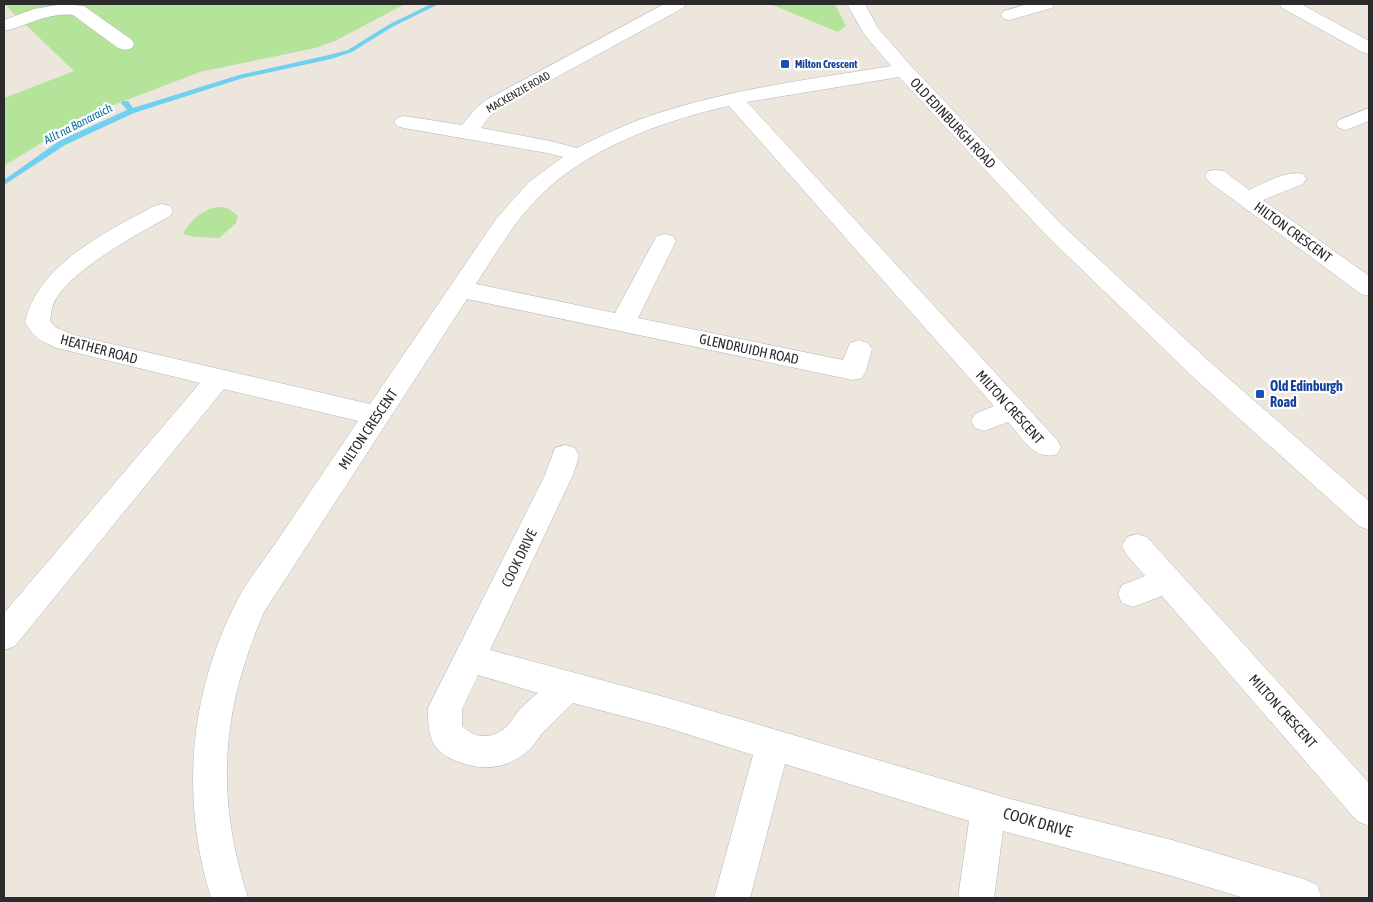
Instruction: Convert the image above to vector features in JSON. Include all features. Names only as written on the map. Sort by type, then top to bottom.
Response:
[{"type":"street","name":"MACKENZIE ROAD","points":[[581,156],[550,147],[467,132],[482,112],[493,104],[677,4]]},
{"type":"street","name":"OLD EDINBURGH ROAD","points":[[856,4],[870,30],[904,70],[1054,230],[1202,370],[1369,518]]},
{"type":"street","points":[[1010,15],[1046,4]]},
{"type":"street","points":[[1288,4],[1369,48]]},
{"type":"street","points":[[9,24],[50,11],[78,10],[125,44]]},
{"type":"street","name":"MILTON CRESCENT","points":[[228,898],[213,827],[209,766],[216,706],[234,645],[252,605],[305,522],[504,224],[542,182],[581,156],[643,124],[684,111],[733,99],[904,70]]},
{"type":"street","name":"MILTON CRESCENT","points":[[733,99],[1047,447]]},
{"type":"street","points":[[1346,124],[1369,114]]},
{"type":"street","points":[[404,122],[467,132]]},
{"type":"street","name":"HILTON CRESCENT","points":[[1216,176],[1369,288]]},
{"type":"street","points":[[1247,198],[1295,179]]},
{"type":"street","name":"HEATHER ROAD","points":[[162,211],[88,254],[44,298],[39,307],[37,322],[46,333],[66,342],[377,416]]},
{"type":"street","points":[[623,322],[666,241]]},
{"type":"street","name":"GLENDRUIDH ROAD","points":[[460,289],[853,371],[859,349]]},
{"type":"street","points":[[4,636],[218,379]]},
{"type":"street","points":[[984,421],[1013,409]]},
{"type":"street","name":"COOK DRIVE","points":[[565,456],[559,475],[444,708],[445,732],[459,746],[477,752],[497,751],[517,739],[532,720],[568,687]]},
{"type":"street","name":"MILTON CRESCENT","points":[[1137,546],[1369,809]]},
{"type":"street","points":[[1133,594],[1166,580]]},
{"type":"street","name":"COOK DRIVE","points":[[470,658],[568,687],[668,713],[1010,816],[1172,858],[1304,898]]},
{"type":"street","points":[[732,898],[773,744]]},
{"type":"street","points":[[976,898],[988,808]]},
{"type":"green space","points":[[4,4],[405,4],[335,41],[315,48],[200,72],[111,106],[54,135],[4,166],[4,98],[74,71]]},
{"type":"green space","points":[[770,4],[835,4],[846,26],[838,32]]},
{"type":"green space","points":[[221,207],[229,209],[238,216],[236,223],[219,238],[195,237],[183,234],[190,224],[203,212]]},
{"type":"waterway","points":[[131,111],[241,76],[331,57],[350,51],[390,26],[436,4]]},
{"type":"waterway","name":"Allt na Banaraich","points":[[125,103],[131,111]]},
{"type":"waterway","name":"Allt na Banaraich","points":[[4,183],[62,143],[131,111]]},
{"type":"place","name":"Milton Crescent","points":[[785,64]]},
{"type":"place","name":"Old Edinburgh Road","points":[[1260,394]]}]
